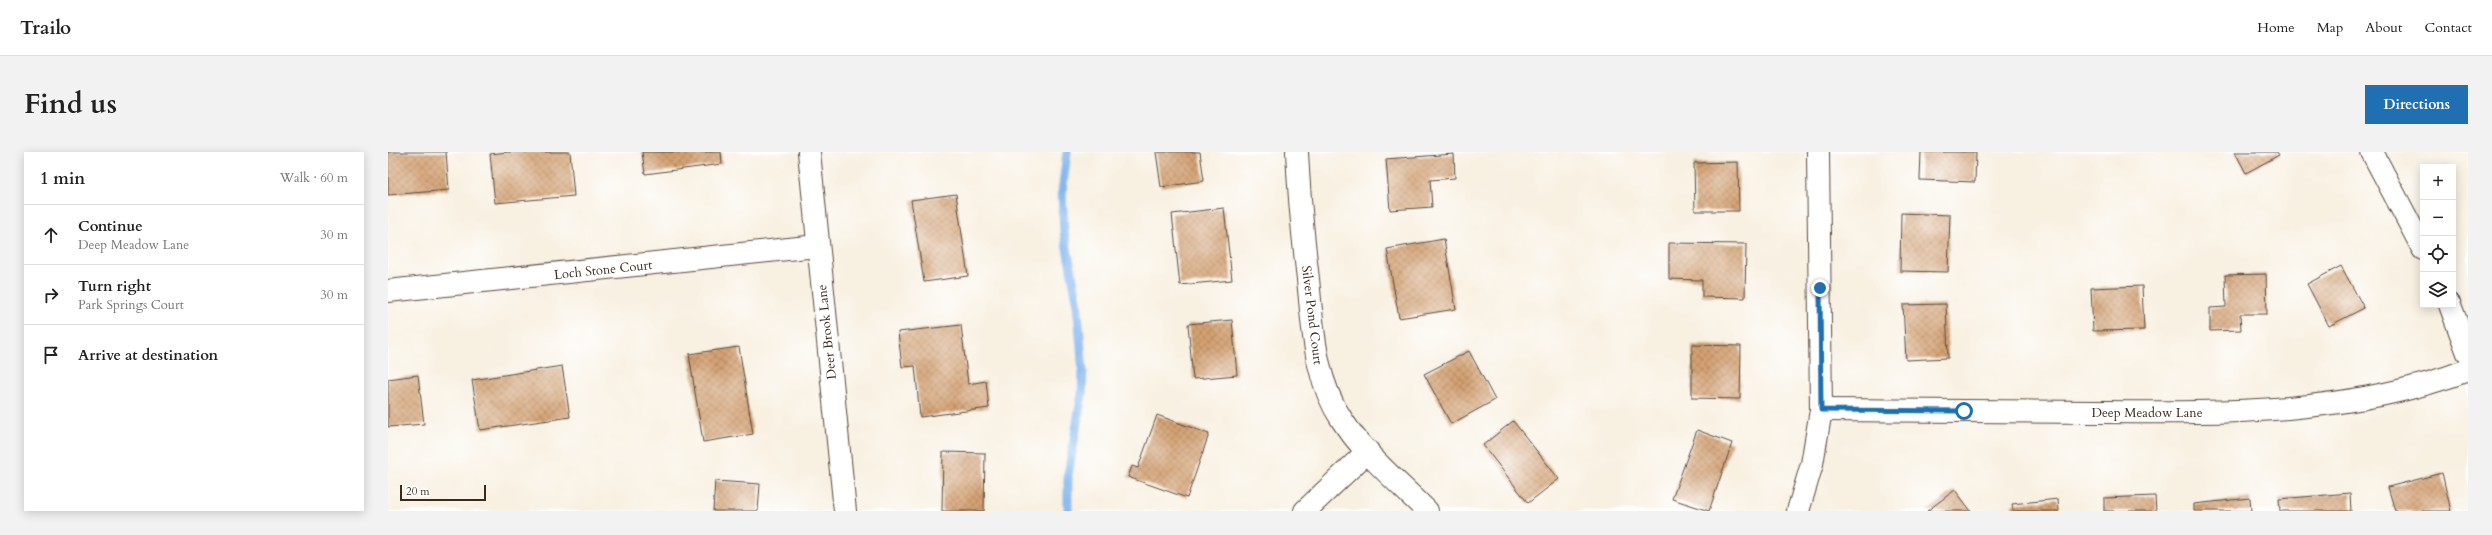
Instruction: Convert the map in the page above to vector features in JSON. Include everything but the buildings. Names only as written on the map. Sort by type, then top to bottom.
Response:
[{"type":"street","name":"Deer Brook Lane","points":[[808,152],[845,511]]},
{"type":"street","name":"Silver Pond Court","points":[[1297,152],[1300,203],[1315,354],[1324,386],[1341,419],[1368,450],[1427,511]]},
{"type":"street","points":[[1798,511],[1812,464],[1821,410],[1818,152]]},
{"type":"street","points":[[2372,152],[2420,243]]},
{"type":"street","name":"Loch Stone Court","points":[[388,291],[817,246]]},
{"type":"street","points":[[2451,308],[2468,353]]},
{"type":"street","name":"Deep Meadow Lane","points":[[1821,410],[2203,412],[2294,408],[2371,398],[2445,379],[2468,370]]},
{"type":"street","points":[[1305,511],[1368,450]]},
{"type":"waterway","points":[[1067,152],[1062,193],[1064,232],[1077,300],[1083,372],[1082,394],[1068,475],[1068,511]]},
{"type":"route","points":[[1820,288],[1821,410],[1964,411]]}]
